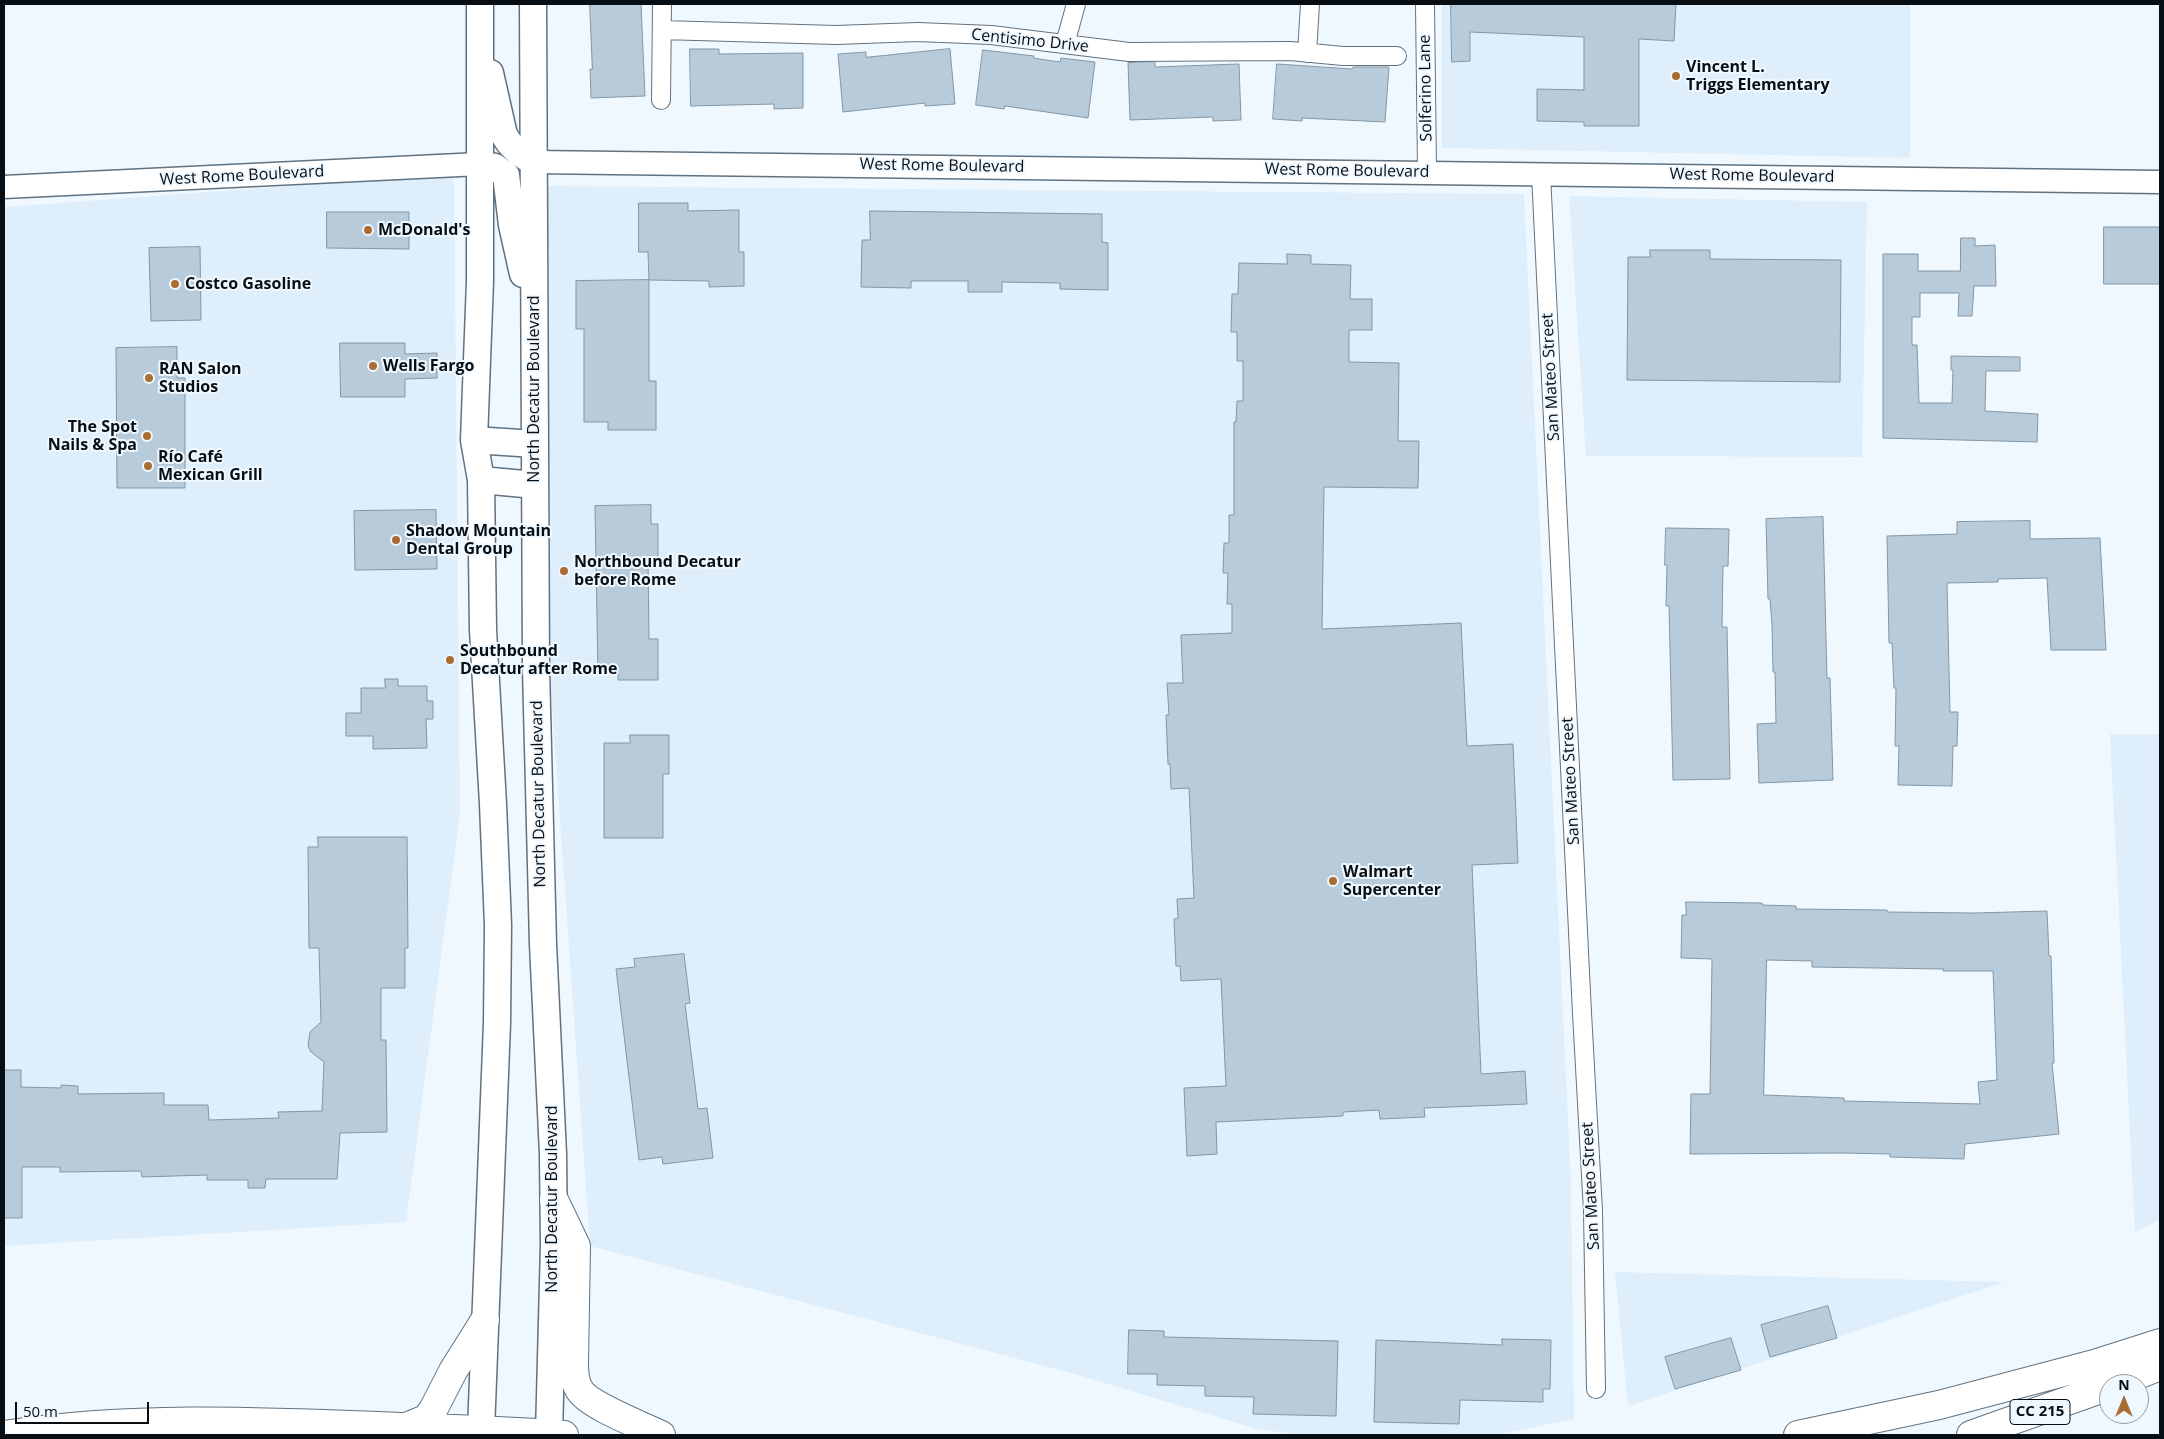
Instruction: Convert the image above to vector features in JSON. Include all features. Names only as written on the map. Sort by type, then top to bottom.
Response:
[{"type":"highway","points":[[554,1200],[576,1246],[575,1382],[584,1396],[590,1400],[661,1435]]},
{"type":"highway","points":[[404,1428],[426,1419],[433,1410],[453,1371],[485,1320]]},
{"type":"highway","points":[[1798,1435],[1940,1404],[2094,1364],[2160,1343]]},
{"type":"highway","points":[[2140,1374],[2160,1366]]},
{"type":"highway","name":"CC 215","points":[[1971,1435],[2099,1390]]},
{"type":"highway","points":[[4,1435],[78,1426],[180,1420],[259,1421],[556,1435]]},
{"type":"main road","points":[[480,4],[480,281],[474,440],[481,480],[483,630],[494,804],[498,925],[497,1023],[481,1430]]},
{"type":"main road","name":"North Decatur Boulevard","points":[[533,4],[536,669],[543,924],[554,1200],[556,1435]]},
{"type":"main road","points":[[480,33],[504,135],[518,152],[533,162]]},
{"type":"main road","points":[[480,164],[495,167],[506,175],[512,225],[533,321]]},
{"type":"main road","points":[[474,440],[535,444]]},
{"type":"main road","points":[[481,480],[535,485]]},
{"type":"street","points":[[661,100],[662,4]]},
{"type":"street","points":[[1065,44],[1076,4]]},
{"type":"street","points":[[1306,53],[1310,4]]},
{"type":"street","name":"Solferino Lane","points":[[1425,4],[1427,172]]},
{"type":"street","name":"Centisimo Drive","points":[[662,30],[836,35],[918,32],[991,35],[1129,52],[1290,51],[1343,56],[1397,56]]},
{"type":"street","name":"West Rome Boulevard","points":[[533,162],[2160,182]]},
{"type":"street","name":"West Rome Boulevard","points":[[4,187],[480,164]]},
{"type":"street","name":"San Mateo Street","points":[[1541,174],[1593,1211],[1596,1389]]},
{"type":"shaded area","name":"Vincent L. Triggs Elementary","points":[[1442,4],[1910,4],[1910,158],[1442,148]]},
{"type":"shaded area","points":[[454,174],[460,813],[406,1222],[4,1246],[4,207]]},
{"type":"shaded area","points":[[545,186],[1524,194],[1571,1183],[1574,1419],[1496,1435],[1303,1435],[1257,1429],[1075,1374],[590,1246],[548,649]]},
{"type":"shaded area","points":[[1569,196],[1867,202],[1862,457],[1586,456]]},
{"type":"shaded area","points":[[2110,734],[2160,734],[2160,1220],[2135,1232]]},
{"type":"shaded area","points":[[1615,1272],[2005,1282],[1628,1406]]},
{"type":"building","points":[[590,4],[641,4],[645,96],[591,98]]},
{"type":"building","points":[[1451,4],[1676,4],[1674,41],[1639,39],[1639,126],[1584,126],[1584,122],[1537,121],[1537,89],[1584,90],[1584,37],[1470,32],[1470,61],[1452,62]]},
{"type":"building","points":[[690,49],[719,49],[719,54],[803,53],[803,108],[774,109],[774,104],[691,106]]},
{"type":"building","points":[[950,49],[955,104],[925,106],[925,103],[843,112],[838,54],[866,52],[866,57]]},
{"type":"building","points":[[983,50],[1034,56],[1033,58],[1060,62],[1061,58],[1095,62],[1088,118],[1005,106],[1004,109],[976,105]]},
{"type":"building","points":[[1155,62],[1155,67],[1239,64],[1241,120],[1213,121],[1213,117],[1130,120],[1128,63]]},
{"type":"building","points":[[1277,64],[1352,69],[1353,67],[1389,67],[1385,122],[1302,118],[1302,121],[1273,119]]},
{"type":"building","points":[[639,203],[688,203],[688,211],[739,210],[739,252],[744,252],[744,286],[709,287],[709,281],[649,280],[648,252],[639,252]]},
{"type":"building","points":[[870,211],[1102,214],[1102,242],[1108,243],[1108,290],[1060,289],[1060,283],[1002,282],[1002,292],[968,292],[968,281],[911,281],[911,288],[861,287],[862,240],[870,240]]},
{"type":"building","name":"McDonald's","points":[[327,212],[409,212],[409,249],[327,248]]},
{"type":"building","points":[[2104,227],[2160,227],[2160,284],[2104,284]]},
{"type":"building","points":[[1961,238],[1975,238],[1975,246],[1995,245],[1996,286],[1974,286],[1972,316],[1958,316],[1959,293],[1920,293],[1920,317],[1912,317],[1912,345],[1917,345],[1919,403],[1952,403],[1953,370],[1951,370],[1951,356],[2020,357],[2020,371],[1986,371],[1985,411],[2038,414],[2037,442],[1883,438],[1883,254],[1918,254],[1918,271],[1960,271]]},
{"type":"building","points":[[200,247],[201,320],[151,321],[149,248]]},
{"type":"building","points":[[1650,250],[1710,250],[1710,259],[1841,260],[1840,382],[1627,380],[1628,257],[1650,257]]},
{"type":"building","name":"Walmart Supercenter","points":[[1287,254],[1311,255],[1311,264],[1351,265],[1350,299],[1372,299],[1372,330],[1349,330],[1349,362],[1399,363],[1398,441],[1419,441],[1418,488],[1324,487],[1322,629],[1461,623],[1467,746],[1513,744],[1518,863],[1472,865],[1481,1074],[1525,1071],[1527,1104],[1424,1108],[1425,1117],[1380,1119],[1379,1110],[1343,1112],[1343,1116],[1216,1122],[1217,1154],[1187,1156],[1184,1088],[1226,1086],[1221,979],[1181,981],[1180,966],[1176,966],[1174,919],[1178,918],[1177,899],[1194,898],[1189,788],[1171,789],[1166,715],[1169,715],[1167,683],[1183,683],[1181,635],[1232,633],[1232,604],[1227,604],[1228,573],[1223,573],[1224,543],[1229,543],[1229,515],[1234,515],[1234,422],[1236,422],[1237,401],[1243,401],[1243,361],[1237,361],[1237,332],[1231,332],[1232,294],[1238,294],[1239,263],[1287,264]]},
{"type":"building","points":[[649,280],[649,381],[656,381],[656,430],[608,430],[608,422],[584,422],[584,329],[576,329],[576,281]]},
{"type":"building","name":"Wells Fargo","points":[[340,343],[405,343],[405,354],[437,353],[437,378],[405,379],[405,397],[341,397]]},
{"type":"building","points":[[177,347],[177,378],[185,378],[185,488],[117,488],[116,348]]},
{"type":"building","points":[[651,505],[651,524],[658,524],[658,558],[648,558],[649,639],[658,639],[658,680],[618,680],[618,673],[598,674],[595,506]]},
{"type":"building","name":"Shadow Mountain Dental Group","points":[[436,510],[437,569],[355,570],[354,511]]},
{"type":"building","points":[[1823,517],[1827,678],[1830,678],[1833,780],[1759,783],[1757,724],[1776,723],[1772,625],[1770,599],[1768,599],[1766,519]]},
{"type":"building","points":[[2030,521],[2030,539],[2100,538],[2106,650],[2051,650],[2047,578],[1998,579],[1998,582],[1947,583],[1950,712],[1958,712],[1957,746],[1953,746],[1952,786],[1898,785],[1899,746],[1895,746],[1896,688],[1894,688],[1892,643],[1889,643],[1887,536],[1957,534],[1957,522]]},
{"type":"building","points":[[1666,528],[1729,529],[1728,566],[1723,566],[1722,627],[1727,627],[1730,779],[1673,780],[1669,606],[1666,606]]},
{"type":"building","points":[[385,679],[398,679],[398,686],[427,686],[427,701],[433,701],[433,719],[426,719],[427,748],[373,749],[373,736],[346,736],[346,713],[361,713],[361,688],[385,688]]},
{"type":"building","points":[[630,735],[669,735],[669,774],[663,774],[663,838],[604,838],[604,743],[630,743]]},
{"type":"building","points":[[318,837],[407,837],[408,948],[405,948],[405,988],[381,988],[381,1040],[386,1040],[387,1132],[340,1133],[337,1179],[266,1179],[265,1188],[248,1188],[248,1180],[207,1180],[207,1175],[142,1177],[141,1171],[60,1172],[60,1167],[22,1167],[22,1218],[4,1218],[4,1070],[21,1070],[21,1087],[61,1088],[61,1085],[78,1086],[78,1094],[164,1093],[164,1105],[208,1105],[209,1120],[279,1118],[278,1112],[322,1111],[324,1062],[311,1052],[308,1046],[310,1032],[321,1022],[319,948],[309,948],[308,847],[318,847]]},
{"type":"building","points":[[1686,902],[1762,903],[1762,905],[1796,906],[1796,909],[1887,910],[1887,912],[1975,913],[2047,911],[2049,956],[2051,956],[2054,1063],[2052,1063],[2059,1134],[1965,1144],[1964,1159],[1890,1157],[1890,1154],[1843,1153],[1690,1154],[1691,1094],[1710,1094],[1712,959],[1681,958],[1682,915],[1686,915]],"holes":[[[1767,960],[1812,961],[1812,967],[1993,971],[1997,1080],[1978,1082],[1980,1104],[1844,1101],[1844,1098],[1764,1095]]]},
{"type":"building","points":[[684,954],[690,1003],[685,1004],[698,1109],[707,1108],[713,1158],[663,1164],[662,1157],[639,1160],[616,969],[635,967],[634,959]]},
{"type":"building","points":[[1828,1306],[1837,1338],[1770,1357],[1761,1325]]},
{"type":"building","points":[[1129,1330],[1164,1331],[1164,1337],[1338,1341],[1336,1416],[1253,1414],[1254,1397],[1205,1396],[1205,1386],[1157,1385],[1157,1374],[1128,1374]]},
{"type":"building","points":[[1731,1338],[1741,1370],[1675,1389],[1665,1357]]},
{"type":"building","points":[[1502,1339],[1551,1340],[1550,1389],[1543,1389],[1543,1402],[1460,1400],[1459,1424],[1374,1422],[1376,1340],[1502,1345]]},
{"type":"place","name":"Vincent L. Triggs Elementary","points":[[1676,76]]},
{"type":"place","name":"McDonald's","points":[[368,230]]},
{"type":"place","name":"Costco Gasoline","points":[[175,284]]},
{"type":"place","name":"Wells Fargo","points":[[373,366]]},
{"type":"place","name":"RAN Salon Studios","points":[[149,378]]},
{"type":"place","name":"The Spot Nails & Spa","points":[[147,436]]},
{"type":"place","name":"Río Café Mexican Grill","points":[[148,466]]},
{"type":"place","name":"Shadow Mountain Dental Group","points":[[396,540]]},
{"type":"place","name":"Northbound Decatur before Rome","points":[[564,571]]},
{"type":"place","name":"Southbound Decatur after Rome","points":[[450,660]]},
{"type":"place","name":"Walmart Supercenter","points":[[1333,881]]}]
